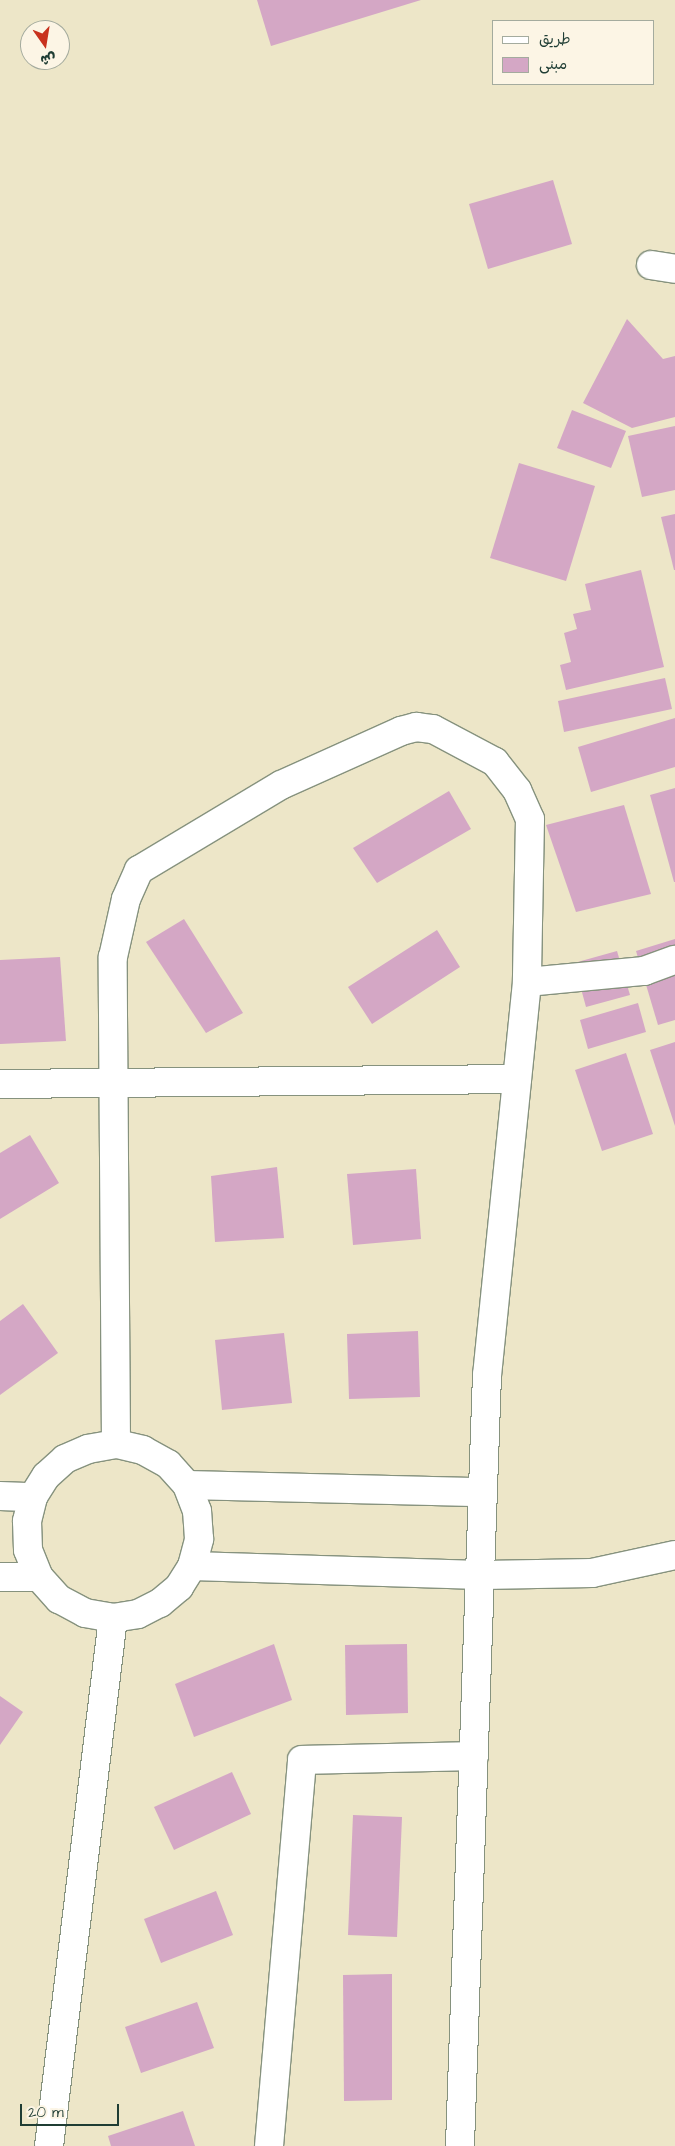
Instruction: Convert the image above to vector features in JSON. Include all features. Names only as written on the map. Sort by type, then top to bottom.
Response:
[{"type":"street","points":[[116,1444],[114,957],[126,898],[139,870],[282,785],[416,727],[433,729],[495,762],[517,790],[530,819],[527,982],[487,1375],[460,2146]]},
{"type":"street","points":[[527,982],[644,972],[675,960]]},
{"type":"street","points":[[0,1084],[517,1079]]},
{"type":"street","points":[[116,1444],[143,1450],[168,1464],[186,1485],[197,1511],[199,1538],[192,1566],[179,1587],[160,1603],[138,1614],[113,1618],[85,1613],[59,1599],[39,1577],[28,1550],[27,1522],[33,1497],[46,1476],[65,1459],[88,1449],[116,1444]]},
{"type":"street","points":[[186,1485],[483,1492]]},
{"type":"street","points":[[0,1496],[33,1497]]},
{"type":"street","points":[[192,1566],[480,1575],[592,1572],[675,1555]]},
{"type":"street","points":[[0,1577],[39,1577]]},
{"type":"street","points":[[49,2146],[113,1618]]},
{"type":"street","points":[[269,2146],[302,1760],[474,1756]]},
{"type":"building","points":[[257,0],[421,0],[271,46]]},
{"type":"building","points":[[553,180],[572,244],[488,269],[469,204]]},
{"type":"building","points":[[627,319],[663,359],[675,356],[675,417],[632,428],[583,403]]},
{"type":"building","points":[[572,410],[626,431],[611,468],[557,448]]},
{"type":"building","points":[[675,426],[675,490],[642,497],[628,436]]},
{"type":"building","points":[[519,463],[595,486],[566,581],[490,558]]},
{"type":"building","points":[[675,514],[675,570],[674,570],[661,517]]},
{"type":"building","points":[[641,570],[664,667],[566,690],[560,665],[571,662],[564,633],[577,629],[573,614],[591,610],[585,584]]},
{"type":"building","points":[[665,678],[672,709],[564,732],[558,701]]},
{"type":"building","points":[[675,718],[675,767],[591,792],[578,747]]},
{"type":"building","points":[[675,788],[675,882],[674,882],[650,795]]},
{"type":"building","points":[[449,791],[471,829],[377,883],[353,848]]},
{"type":"building","points":[[624,805],[651,894],[576,912],[546,825]]},
{"type":"building","points":[[184,919],[243,1013],[206,1033],[146,942]]},
{"type":"building","points":[[437,930],[460,967],[372,1024],[348,987]]},
{"type":"building","points":[[675,939],[675,1020],[658,1025],[636,951]]},
{"type":"building","points":[[617,951],[630,995],[586,1007],[574,963]]},
{"type":"building","points":[[60,957],[66,1041],[0,1044],[0,960]]},
{"type":"building","points":[[638,1003],[646,1032],[588,1049],[580,1020]]},
{"type":"building","points":[[675,1042],[675,1126],[650,1050]]},
{"type":"building","points":[[626,1053],[653,1134],[602,1151],[575,1070]]},
{"type":"building","points":[[30,1135],[59,1183],[0,1219],[0,1153]]},
{"type":"building","points":[[277,1167],[284,1238],[215,1242],[211,1176]]},
{"type":"building","points":[[416,1169],[421,1239],[353,1245],[347,1174]]},
{"type":"building","points":[[23,1304],[58,1353],[0,1395],[0,1321]]},
{"type":"building","points":[[418,1331],[420,1397],[349,1399],[347,1334]]},
{"type":"building","points":[[284,1333],[292,1403],[222,1410],[215,1340]]},
{"type":"building","points":[[274,1644],[292,1700],[194,1737],[175,1684]]},
{"type":"building","points":[[407,1644],[408,1713],[346,1715],[345,1645]]},
{"type":"building","points":[[0,1696],[23,1712],[0,1745]]},
{"type":"building","points":[[232,1772],[251,1814],[174,1850],[154,1807]]},
{"type":"building","points":[[353,1815],[402,1817],[397,1937],[348,1935]]},
{"type":"building","points":[[216,1891],[233,1935],[161,1963],[144,1919]]},
{"type":"building","points":[[392,1974],[392,2100],[344,2101],[343,1975]]},
{"type":"building","points":[[197,2002],[214,2048],[141,2073],[125,2027]]},
{"type":"building","points":[[183,2111],[195,2146],[111,2146],[108,2136]]}]
